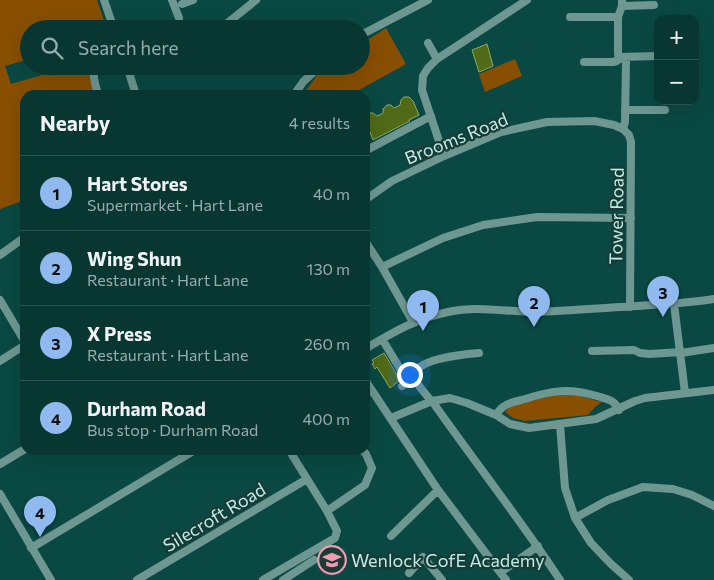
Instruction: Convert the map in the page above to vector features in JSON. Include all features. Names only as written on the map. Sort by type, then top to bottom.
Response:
[{"type":"street","points":[[104,0],[111,20]]},
{"type":"street","points":[[172,0],[179,18]]},
{"type":"street","points":[[182,4],[193,0]]},
{"type":"street","points":[[231,20],[256,0]]},
{"type":"street","points":[[370,31],[428,0]]},
{"type":"street","points":[[444,156],[422,90],[423,76],[437,59],[527,0]]},
{"type":"street","points":[[584,62],[617,61],[619,56],[618,17],[622,3],[654,6]]},
{"type":"street","points":[[570,17],[618,17]]},
{"type":"street","points":[[428,43],[437,59]]},
{"type":"street","points":[[619,56],[654,56]]},
{"type":"street","points":[[619,56],[626,62],[625,122],[623,129]]},
{"type":"street","points":[[93,75],[97,90]]},
{"type":"street","points":[[132,75],[135,90]]},
{"type":"street","points":[[297,90],[310,75]]},
{"type":"street","points":[[625,110],[665,110]]},
{"type":"street","points":[[370,148],[431,116]]},
{"type":"street","name":"Brooms Road","points":[[370,196],[392,181],[444,156],[502,132],[547,122],[594,121],[614,124],[623,129]]},
{"type":"street","name":"Tower Road","points":[[623,129],[629,135],[632,142],[630,307]]},
{"type":"street","points":[[382,267],[443,238],[483,225],[537,217],[631,218]]},
{"type":"street","points":[[0,255],[20,241]]},
{"type":"street","points":[[370,249],[413,322]]},
{"type":"street","points":[[370,346],[413,322],[438,314],[465,309],[536,312],[674,304],[714,298]]},
{"type":"street","points":[[0,300],[20,334]]},
{"type":"street","points":[[674,304],[685,393]]},
{"type":"street","points":[[382,339],[408,382],[402,386]]},
{"type":"street","points":[[0,361],[20,347]]},
{"type":"street","points":[[592,351],[634,350],[650,354],[714,348]]},
{"type":"street","points":[[479,353],[455,355],[432,361],[417,368],[414,374],[415,379],[538,546],[560,580]]},
{"type":"street","points":[[370,387],[438,490],[506,580]]},
{"type":"street","points":[[496,415],[507,404],[547,392],[566,390],[591,394],[613,401],[617,404],[619,410]]},
{"type":"street","points":[[391,418],[432,401],[450,398],[496,415],[510,424],[529,428],[596,419],[645,398],[714,390]]},
{"type":"street","points":[[560,425],[565,488],[575,518],[591,543],[628,580]]},
{"type":"street","points":[[0,464],[20,452]]},
{"type":"street","points":[[32,548],[187,455]]},
{"type":"street","points":[[263,580],[277,576],[335,538],[337,531],[327,510],[292,455]]},
{"type":"street","points":[[327,510],[365,485],[372,468],[366,455]]},
{"type":"street","name":"Silecroft Road","points":[[137,580],[307,479]]},
{"type":"street","points":[[575,518],[608,500],[642,487],[674,489],[692,494],[714,506]]},
{"type":"street","points":[[391,536],[438,490]]},
{"type":"street","points":[[0,494],[51,580]]},
{"type":"street","points":[[501,572],[538,546]]},
{"type":"street","points":[[409,573],[423,557],[442,580]]},
{"type":"street","points":[[283,580],[314,560]]},
{"type":"shaded area","points":[[0,0],[97,0],[104,20],[20,20],[20,62],[5,66],[11,84],[42,75],[91,75],[96,90],[20,90],[20,202],[0,209]]},
{"type":"shaded area","points":[[386,28],[406,64],[359,90],[306,90],[317,75],[370,75],[370,38]]},
{"type":"shaded area","points":[[515,59],[522,76],[485,92],[479,74]]},
{"type":"shaded area","points":[[553,395],[575,395],[602,402],[588,415],[525,421],[513,418],[505,412],[509,407]]},
{"type":"building","points":[[487,44],[493,66],[479,72],[472,50]]},
{"type":"building","points":[[404,97],[409,97],[413,101],[419,115],[373,140],[370,132],[370,113],[377,116],[383,113],[383,109],[387,105],[391,105],[394,108],[400,105]]},
{"type":"building","points":[[384,353],[400,380],[390,388],[377,367],[375,369],[372,364],[374,363],[372,360]]},
{"type":"place","name":"X Press","points":[[663,317]]},
{"type":"place","name":"Wing Shun","points":[[534,327]]},
{"type":"place","name":"Hart Stores","points":[[423,331]]},
{"type":"place","name":"Durham Road","points":[[40,537]]},
{"type":"place","name":"Wenlock CofE Academy","points":[[332,560]]}]
